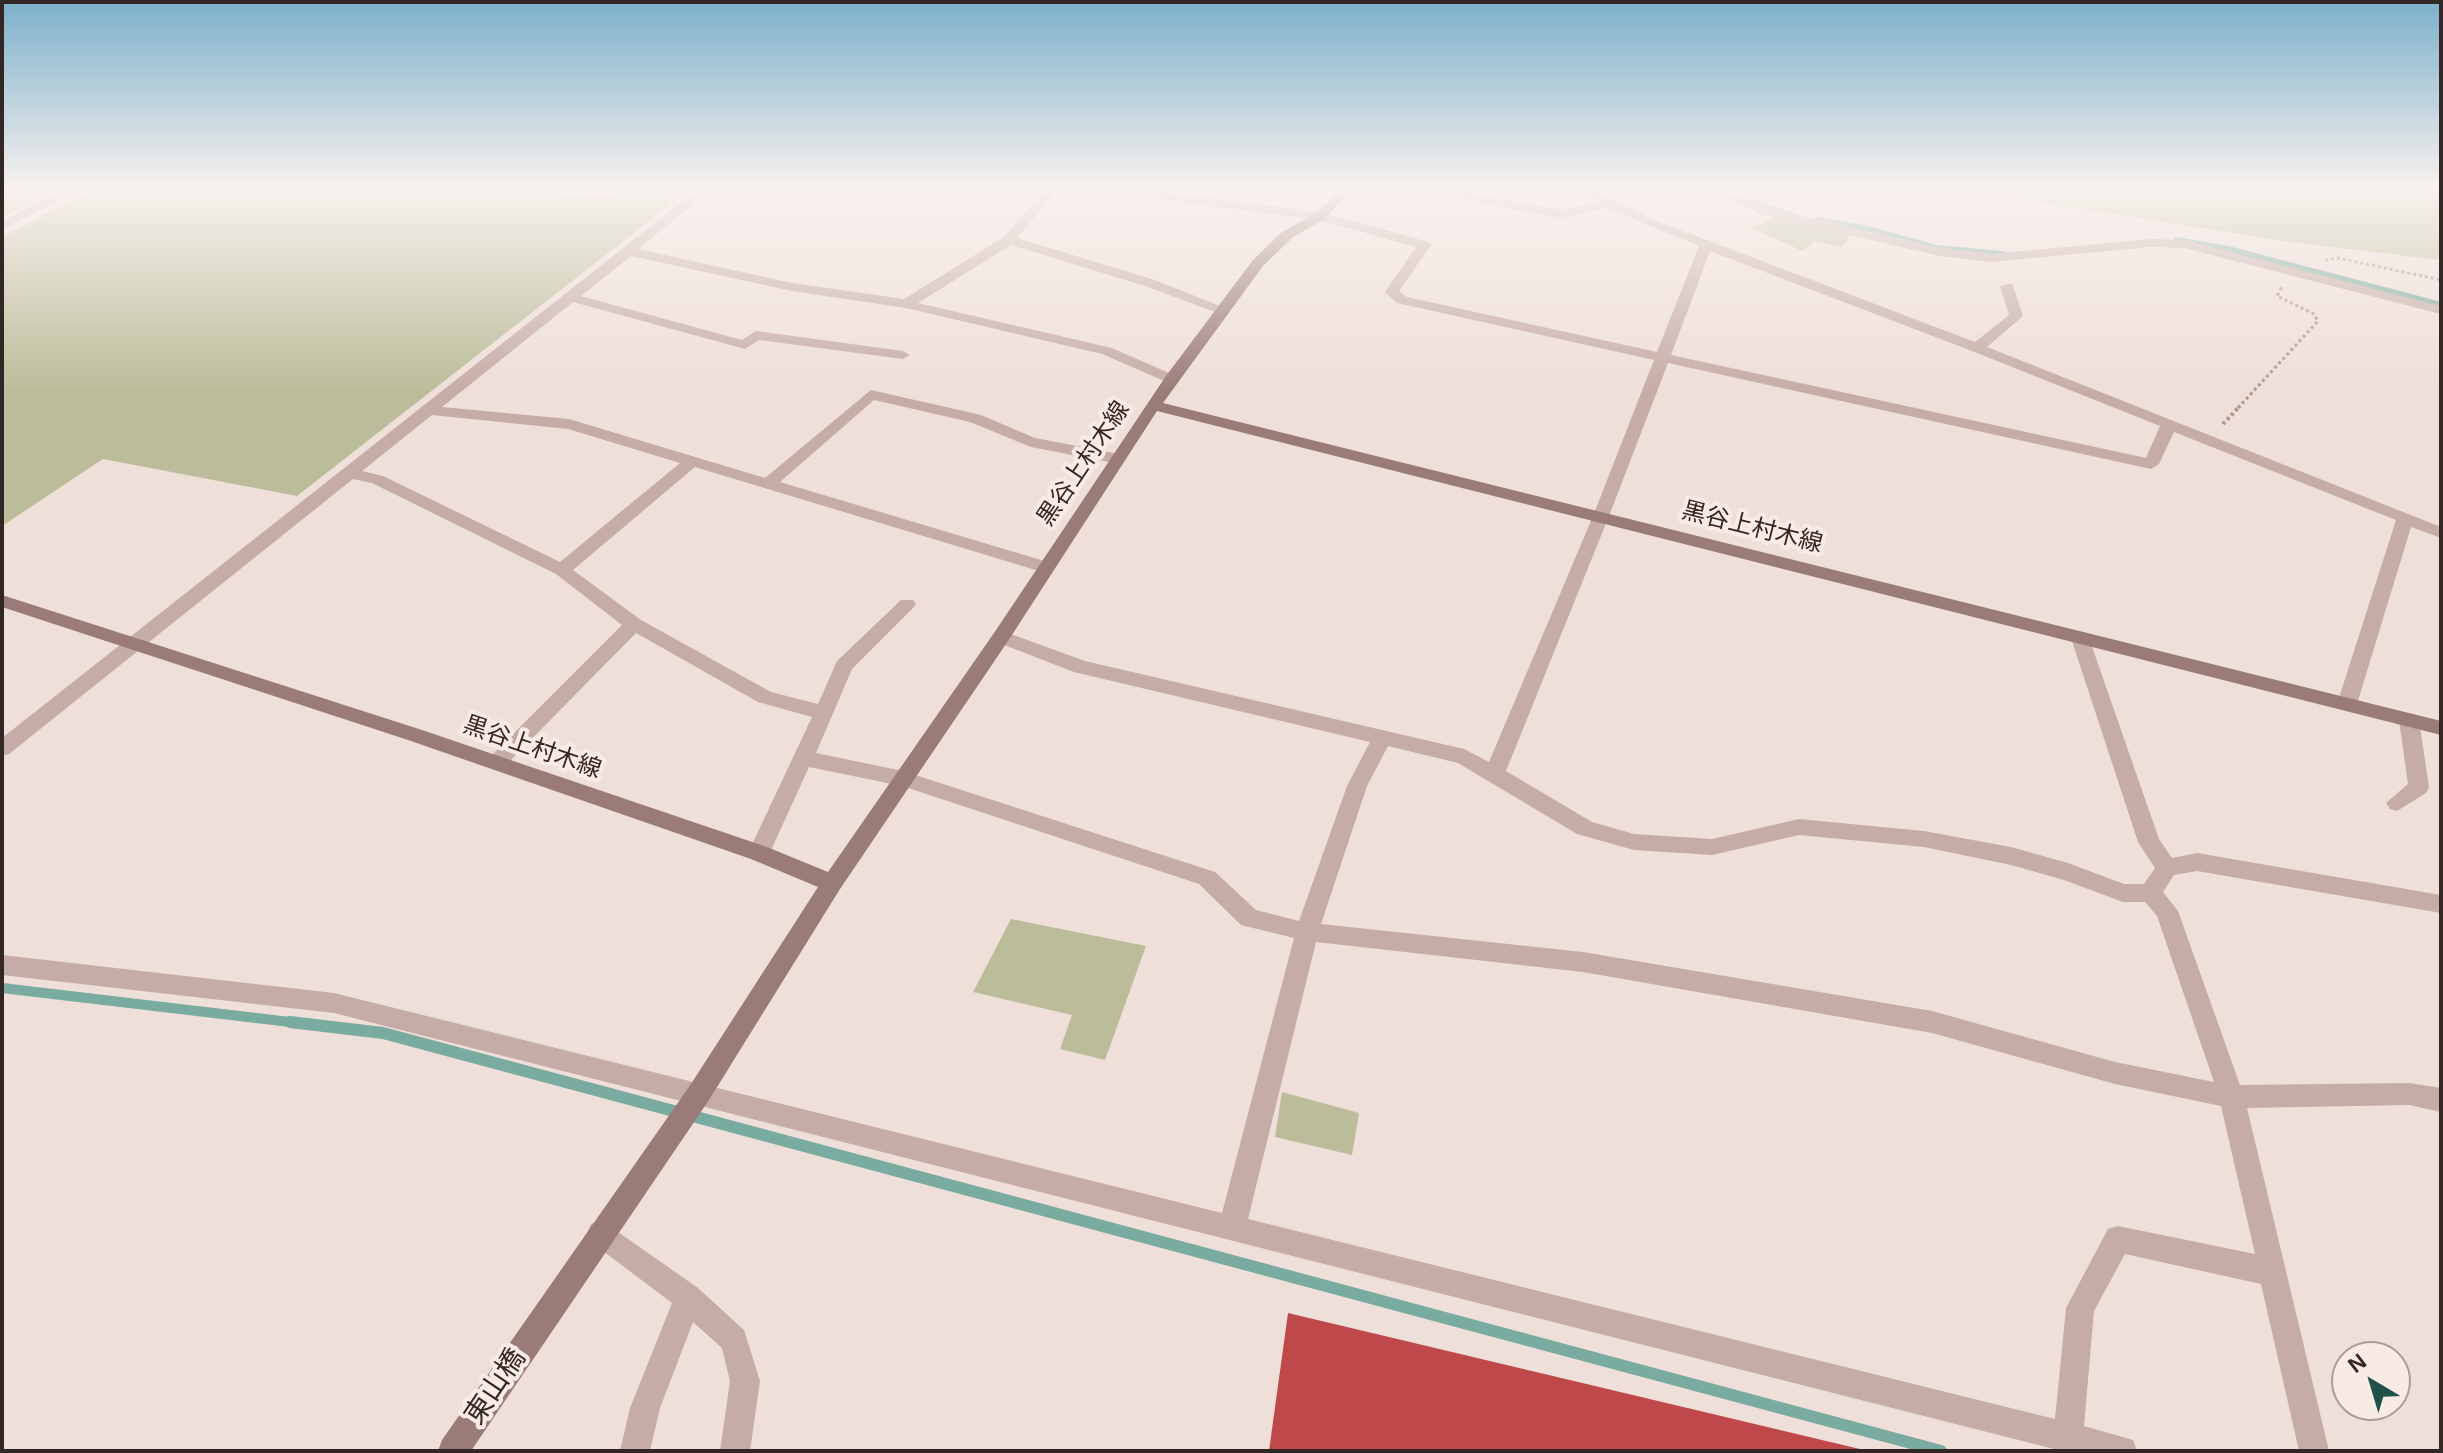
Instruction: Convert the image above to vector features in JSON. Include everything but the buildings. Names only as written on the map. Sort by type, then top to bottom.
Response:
[{"type":"main road","points":[[1155,406],[1171,379],[1264,257]]},
{"type":"main road","name":"黒谷上村木線","points":[[2,601],[496,763],[759,853],[832,883],[1155,406],[2441,728]]},
{"type":"main road","name":"東山橋","points":[[453,1451],[700,1092],[832,883]]},
{"type":"street","points":[[2,749],[621,257]]},
{"type":"street","points":[[654,257],[792,287],[906,304],[1107,351],[1171,379]]},
{"type":"street","points":[[906,304],[982,257]]},
{"type":"street","points":[[1064,257],[1150,283],[1223,310]]},
{"type":"street","points":[[1416,257],[1392,292],[1402,300],[2151,464],[2169,425]]},
{"type":"street","points":[[1494,774],[1601,516],[1701,257]]},
{"type":"street","points":[[1737,257],[1977,348],[2441,533]]},
{"type":"street","points":[[1993,257],[2018,257]]},
{"type":"street","points":[[2241,257],[2441,310]]},
{"type":"street","points":[[1977,348],[2016,316],[2007,286]]},
{"type":"street","points":[[570,297],[745,345],[756,335],[903,355]]},
{"type":"street","points":[[769,483],[871,395],[975,418],[1031,442],[1119,459]]},
{"type":"street","points":[[430,410],[569,424],[1045,567]]},
{"type":"street","points":[[562,570],[693,460]]},
{"type":"street","points":[[350,473],[377,479],[562,570],[634,624],[765,697],[824,713]]},
{"type":"street","points":[[2347,704],[2405,518]]},
{"type":"street","points":[[759,853],[844,666],[907,604]]},
{"type":"street","points":[[496,763],[634,624]]},
{"type":"street","points":[[1001,637],[1081,667],[1464,757],[1585,828],[1634,842],[1712,847],[1799,827],[1924,839],[2011,856],[2068,872],[2123,893],[2150,893],[2167,911],[2232,1097],[2314,1451]]},
{"type":"street","points":[[2080,638],[2149,842],[2167,868]]},
{"type":"street","points":[[2397,803],[2419,787],[2409,720]]},
{"type":"street","points":[[1232,1227],[1307,932],[1357,786],[1383,736]]},
{"type":"street","points":[[803,758],[903,779],[1207,878],[1249,918],[1307,932],[1583,962],[1932,1022],[2115,1073],[2232,1097],[2409,1094],[2441,1100]]},
{"type":"street","points":[[2150,893],[2167,868],[2197,862],[2441,904]]},
{"type":"street","points":[[2,965],[334,1003],[700,1092],[2122,1451]]},
{"type":"street","points":[[601,1233],[688,1298],[734,1340],[745,1381],[735,1451]]},
{"type":"street","points":[[2068,1437],[2080,1308],[2118,1239],[2272,1272]]},
{"type":"street","points":[[635,1451],[645,1408],[688,1298]]},
{"type":"path","points":[[2313,263],[2338,258],[2441,280]]},
{"type":"path","points":[[2207,440],[2271,375],[2318,321],[2314,314],[2277,296],[2285,282]]},
{"type":"green space","points":[[2,257],[603,257],[297,496],[103,459],[2,526]]},
{"type":"green space","points":[[2414,257],[2441,257],[2441,260]]},
{"type":"green space","points":[[1011,919],[1146,946],[1105,1060],[1060,1049],[1072,1015],[973,992]]},
{"type":"green space","points":[[1282,1092],[1359,1113],[1352,1155],[1275,1137]]},
{"type":"waterway","points":[[2258,257],[2441,305]]},
{"type":"waterway","points":[[2,988],[307,1024]]},
{"type":"waterway","points":[[290,1022],[383,1033],[1941,1451]]}]
